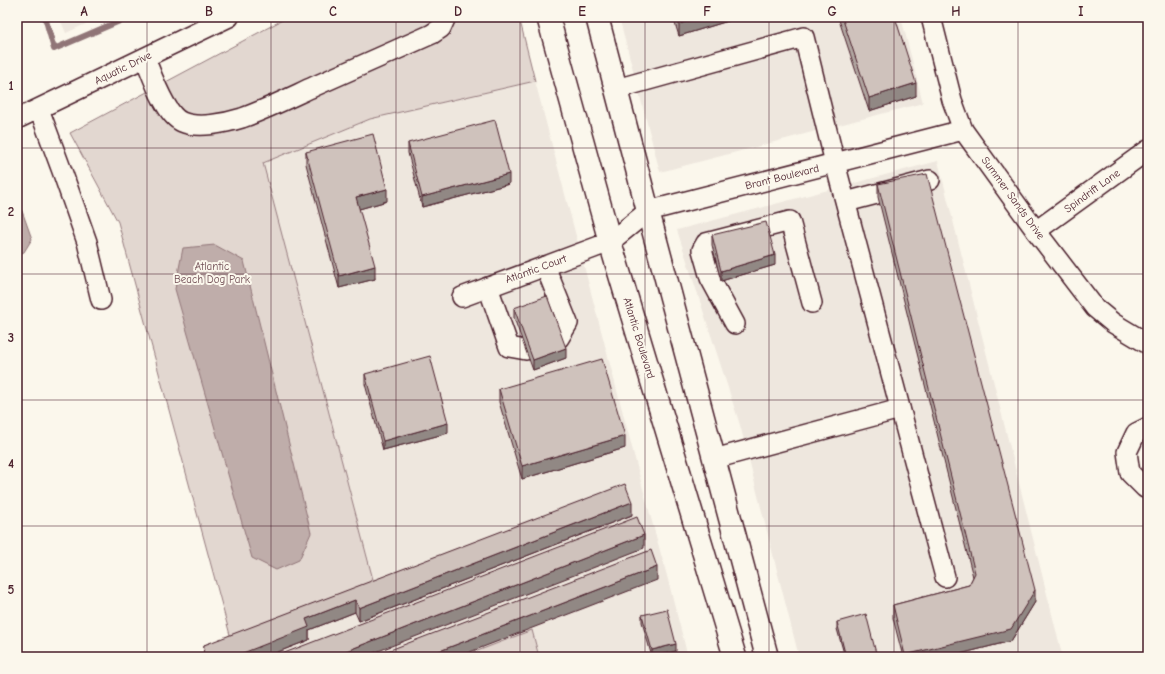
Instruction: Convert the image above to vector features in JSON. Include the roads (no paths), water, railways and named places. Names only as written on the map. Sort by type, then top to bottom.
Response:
[{"type":"highway","name":"Atlantic Boulevard","points":[[548,17],[610,242],[735,657]]},
{"type":"highway","points":[[597,17],[767,657]]},
{"type":"highway","points":[[712,581],[723,657]]},
{"type":"street","name":"Aquatic Drive","points":[[17,119],[229,17]]},
{"type":"street","name":"Summer Sands Drive","points":[[931,17],[952,100],[963,130],[1036,231],[1095,308],[1113,323],[1148,344]]},
{"type":"street","points":[[145,58],[158,89],[173,116],[182,122],[194,125],[208,125],[242,118],[266,108],[424,37],[444,23]]},
{"type":"street","points":[[616,89],[804,37],[835,163],[945,578]]},
{"type":"street","points":[[38,109],[87,242],[101,300]]},
{"type":"street","name":"Brant Boulevard","points":[[610,242],[648,211],[963,130]]},
{"type":"street","name":"Spindrift Lane","points":[[1036,231],[1148,150]]},
{"type":"street","points":[[846,202],[930,180]]},
{"type":"street","points":[[735,324],[710,278],[702,250],[706,243],[790,221],[812,303]]},
{"type":"street","name":"Atlantic Court","points":[[462,297],[610,242]]},
{"type":"street","points":[[545,266],[568,323],[559,338]]},
{"type":"street","points":[[488,287],[508,347],[526,350]]},
{"type":"street","points":[[714,459],[900,409]]},
{"type":"street","points":[[1148,427],[1136,433],[1127,452],[1130,473],[1145,488],[1148,488]]},
{"type":"waterway","points":[[45,17],[54,49],[129,17]]},
{"type":"park label","name":"Atlantic Beach Dog Park","points":[[212,272]]}]
